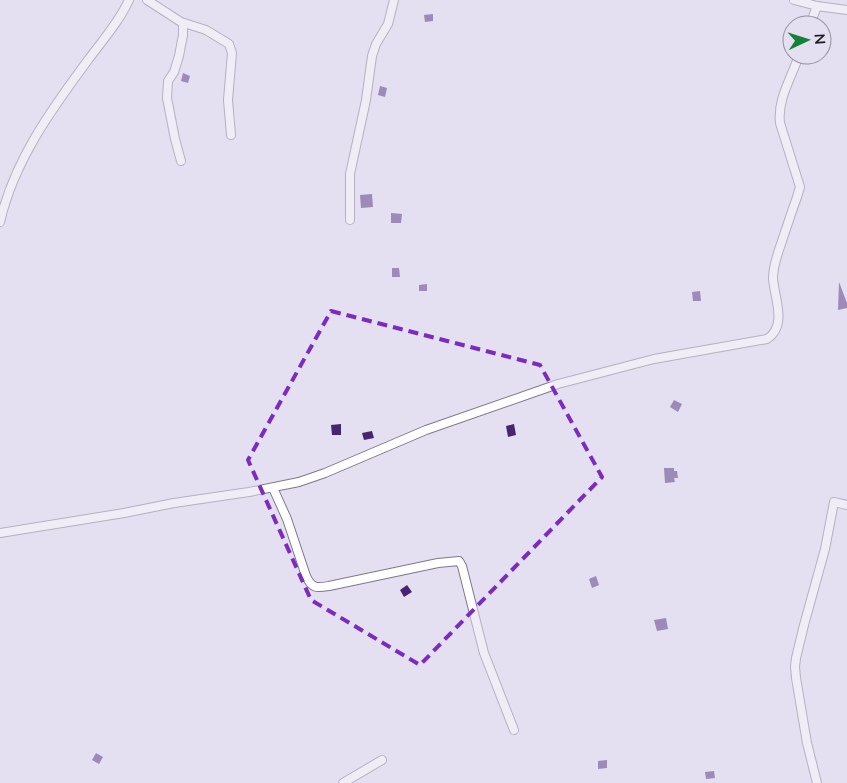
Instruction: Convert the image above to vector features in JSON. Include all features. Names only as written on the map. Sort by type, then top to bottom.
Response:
[{"type":"street","points":[[0,222],[10,189],[37,132],[59,99],[119,19],[129,0]]},
{"type":"street","points":[[147,0],[183,23],[206,30],[229,44],[232,53],[228,100],[231,135]]},
{"type":"street","points":[[350,220],[350,174],[366,100],[372,56],[376,44],[388,24],[394,0]]},
{"type":"street","points":[[794,0],[817,6],[847,10]]},
{"type":"street","points":[[814,15],[817,6]]},
{"type":"street","points":[[181,161],[174,139],[167,98],[168,81],[174,72],[179,56],[183,23]]},
{"type":"street","points":[[0,533],[273,488],[299,482],[325,473],[433,427],[558,384],[654,359],[768,339],[776,332],[779,317],[773,270],[800,187],[780,123],[781,102],[795,65]]},
{"type":"street","points":[[273,488],[287,518],[306,576],[309,583],[314,586],[329,586],[438,562],[459,561],[462,566],[484,653],[514,730]]},
{"type":"street","points":[[817,783],[807,743],[796,678],[796,658],[825,549],[834,502],[847,505]]},
{"type":"street","points":[[343,783],[382,760]]},
{"type":"highlighted area","points":[[331,311],[540,365],[602,477],[420,665],[311,600],[248,460]]},
{"type":"building","points":[[433,14],[433,21],[425,22],[424,15]]},
{"type":"building","points":[[183,73],[190,76],[188,83],[181,81]]},
{"type":"building","points":[[380,86],[387,88],[385,97],[378,95]]},
{"type":"building","points":[[372,194],[373,207],[361,208],[360,195]]},
{"type":"building","points":[[391,213],[402,214],[401,223],[391,223]]},
{"type":"building","points":[[392,268],[399,268],[400,277],[392,277]]},
{"type":"building","points":[[839,282],[847,308],[838,310]]},
{"type":"building","points":[[427,284],[427,291],[419,291],[419,285]]},
{"type":"building","points":[[700,291],[701,301],[693,301],[692,292]]},
{"type":"building","points":[[674,400],[682,404],[678,412],[670,407]]},
{"type":"building","points":[[341,424],[341,435],[332,435],[331,425]]},
{"type":"building","points":[[514,424],[516,435],[508,437],[506,426]]},
{"type":"building","points":[[372,431],[374,438],[364,440],[362,433]]},
{"type":"building","points":[[664,468],[674,468],[674,471],[677,471],[678,478],[674,478],[675,482],[665,483]]},
{"type":"building","points":[[596,576],[599,585],[592,588],[589,579]]},
{"type":"building","points":[[407,585],[412,592],[404,597],[400,590]]},
{"type":"building","points":[[666,618],[668,629],[657,631],[654,620]]},
{"type":"building","points":[[96,753],[103,757],[99,764],[92,760]]},
{"type":"building","points":[[607,760],[607,768],[598,769],[598,761]]},
{"type":"building","points":[[714,771],[715,778],[706,779],[705,772]]}]
